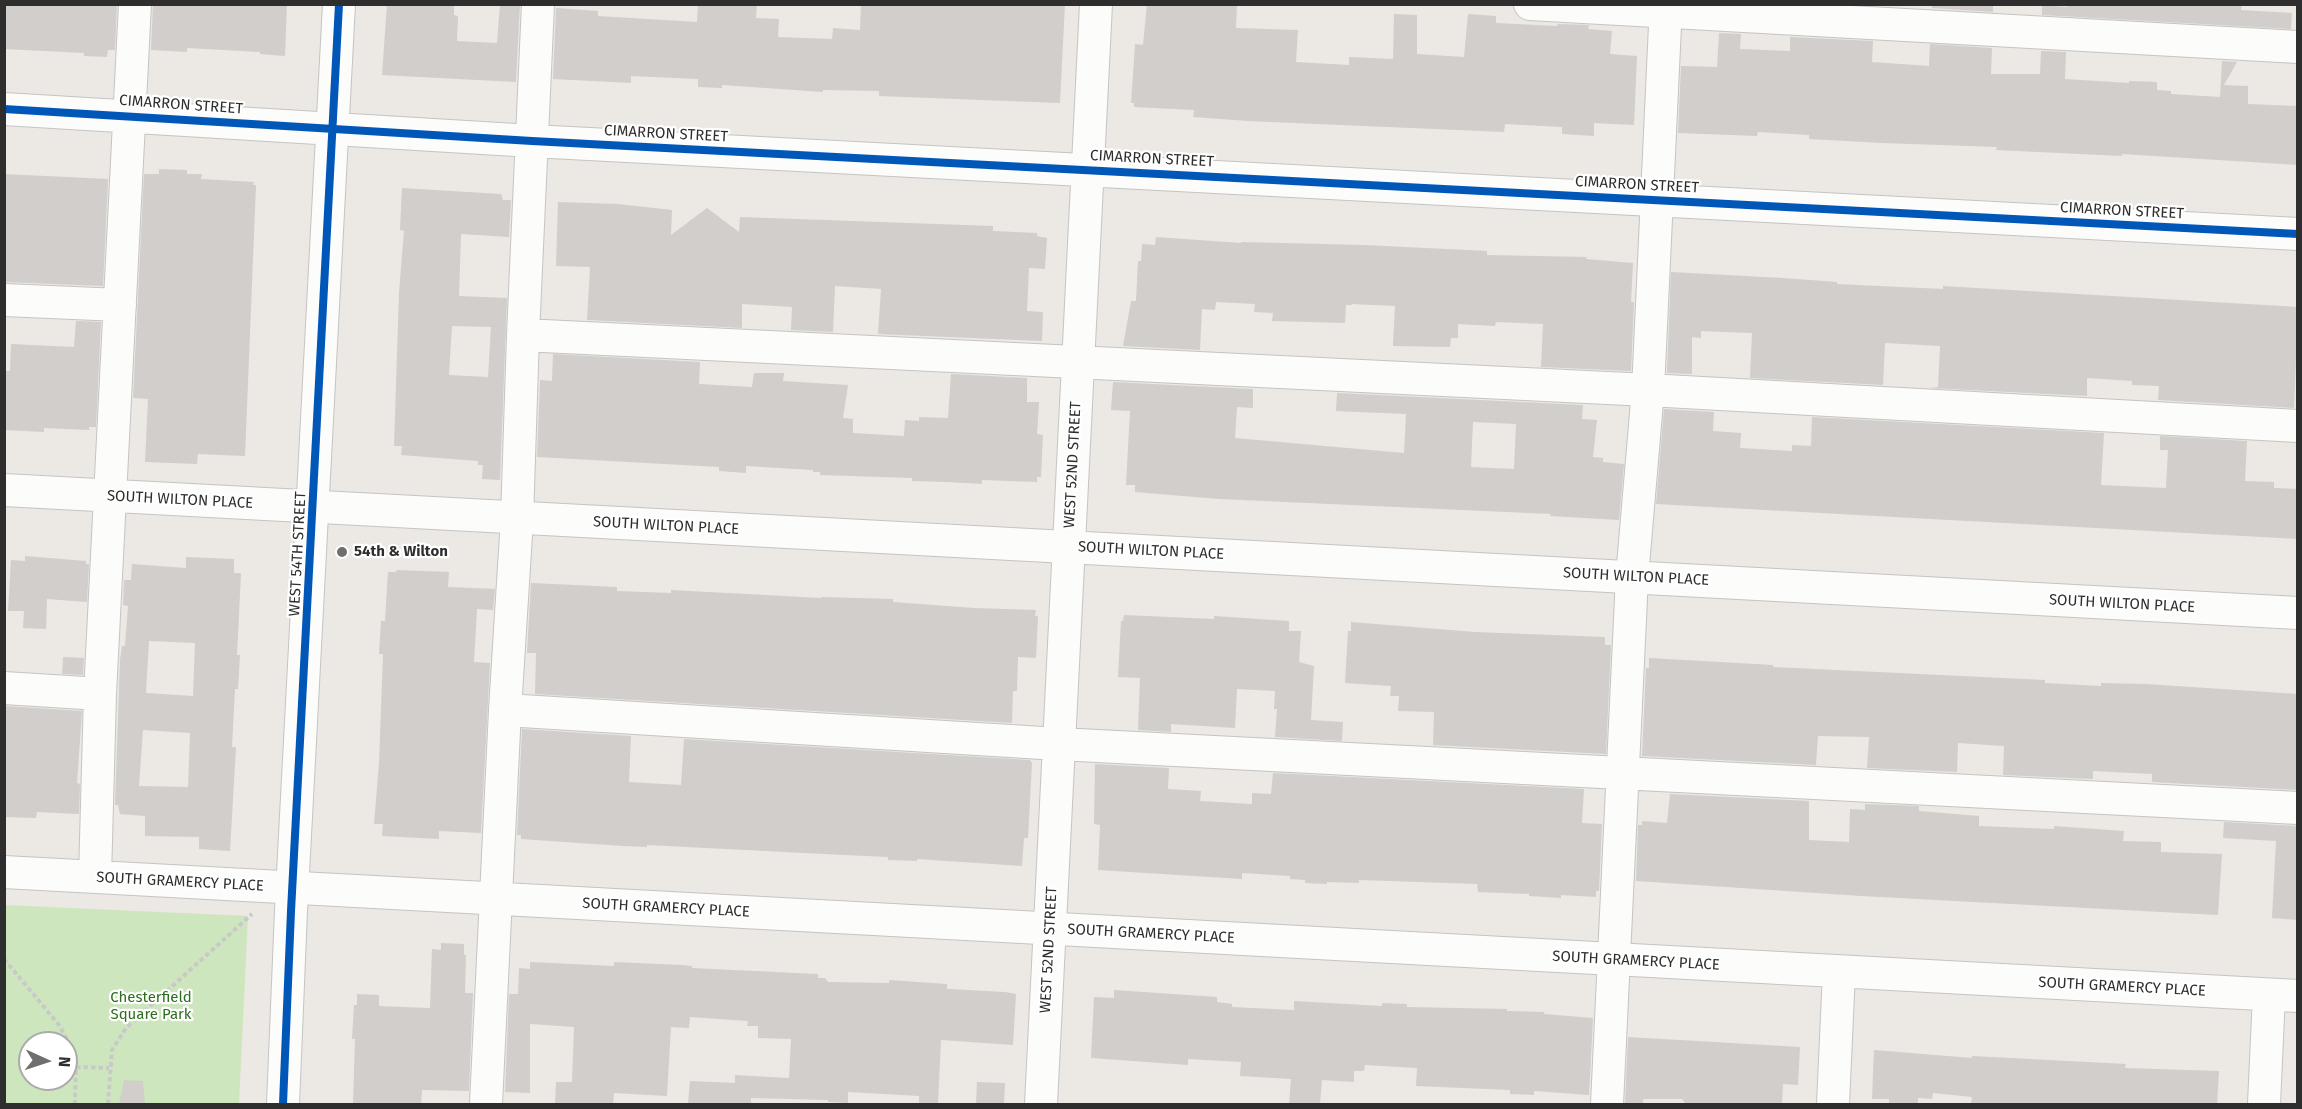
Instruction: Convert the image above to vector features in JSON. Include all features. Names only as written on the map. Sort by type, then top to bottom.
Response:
[{"type":"street","points":[[95,877],[100,694],[135,4]]},
{"type":"street","name":"WEST 54TH STREET","points":[[283,1104],[292,888],[339,4]]},
{"type":"street","points":[[486,1104],[505,710],[517,519],[522,335],[538,4]]},
{"type":"street","name":"WEST 52ND STREET","points":[[1041,1104],[1096,4]]},
{"type":"street","points":[[1530,4],[1665,8],[2298,47]]},
{"type":"street","points":[[1607,1104],[1632,577],[1648,390],[1665,8]]},
{"type":"street","name":"CIMARRON STREET","points":[[4,109],[532,141],[2298,234]]},
{"type":"street","points":[[4,300],[120,305]]},
{"type":"street","points":[[522,335],[1648,390],[2298,426]]},
{"type":"street","name":"SOUTH WILTON PLACE","points":[[4,490],[2298,613]]},
{"type":"street","points":[[4,688],[100,694]]},
{"type":"street","points":[[505,710],[1059,744],[2298,808]]},
{"type":"street","name":"SOUTH GRAMERCY PLACE","points":[[4,872],[2283,996]]},
{"type":"street","points":[[1833,1104],[1839,972]]},
{"type":"street","points":[[2264,1104],[2283,996]]},
{"type":"path","points":[[108,1104],[112,1050],[126,1028],[257,910]]},
{"type":"path","points":[[4,959],[62,1031]]},
{"type":"path","points":[[78,1067],[109,1068]]},
{"type":"green space","name":"Chesterfield Square Park","points":[[5,905],[248,916],[239,1104],[5,1104]]},
{"type":"building","points":[[4,4],[117,4],[115,50],[108,50],[107,57],[84,56],[84,53],[4,49]]},
{"type":"building","points":[[153,4],[287,4],[285,56],[260,54],[260,52],[187,48],[187,52],[151,50]]},
{"type":"building","points":[[387,4],[454,4],[454,15],[458,16],[457,41],[497,43],[500,4],[520,4],[516,82],[382,75]]},
{"type":"building","points":[[698,4],[757,4],[756,18],[779,19],[778,37],[832,39],[833,28],[860,30],[861,4],[1065,4],[1060,103],[879,96],[879,91],[823,90],[823,92],[722,85],[722,88],[698,87],[698,79],[631,76],[631,83],[553,79],[556,8],[598,11],[598,16],[697,22]]},
{"type":"building","points":[[1147,4],[1237,4],[1236,28],[1298,30],[1296,62],[1349,65],[1349,57],[1393,59],[1394,14],[1417,15],[1417,54],[1464,57],[1468,14],[1496,16],[1496,23],[1589,25],[1588,29],[1612,31],[1610,54],[1637,56],[1634,125],[1594,123],[1594,136],[1562,134],[1562,127],[1505,124],[1504,132],[1248,121],[1193,117],[1194,110],[1134,107],[1134,103],[1131,103],[1135,44],[1143,45]]},
{"type":"building","points":[[1932,4],[1993,4],[1993,12],[1932,8]]},
{"type":"building","points":[[2067,4],[2242,4],[2241,10],[2292,13],[2291,29],[2042,15],[2042,5],[2067,7]]},
{"type":"building","points":[[1719,33],[1741,34],[1740,49],[1790,51],[1790,37],[1873,41],[1872,62],[1929,66],[1930,44],[1992,48],[1991,74],[2040,74],[2041,51],[2066,52],[2065,79],[2129,83],[2129,81],[2157,82],[2157,90],[2171,91],[2171,94],[2220,97],[2222,61],[2237,62],[2224,85],[2248,86],[2248,104],[2298,106],[2298,165],[2122,154],[2122,156],[1996,150],[1997,147],[1809,139],[1809,135],[1758,132],[1757,136],[1678,133],[1681,66],[1717,67]]},
{"type":"building","points":[[159,169],[187,170],[187,174],[202,174],[201,179],[254,182],[253,185],[256,185],[245,456],[198,454],[197,464],[145,462],[148,399],[133,398],[144,174],[159,174]]},
{"type":"building","points":[[4,174],[108,179],[103,286],[4,282]]},
{"type":"building","points":[[402,188],[501,194],[503,200],[511,200],[509,237],[461,234],[459,296],[507,298],[500,480],[482,479],[483,465],[478,465],[478,461],[401,455],[402,446],[394,446],[399,292],[404,231],[400,230]],"holes":[[[452,326],[491,327],[488,377],[449,375]]]},
{"type":"building","points":[[558,202],[618,204],[672,210],[671,235],[707,208],[739,232],[740,217],[993,226],[993,231],[1037,233],[1037,236],[1047,238],[1045,269],[1029,268],[1027,311],[1043,312],[1042,341],[878,334],[881,289],[835,286],[833,332],[791,330],[792,307],[742,304],[742,328],[587,320],[590,267],[556,266]]},
{"type":"building","points":[[1156,237],[1241,243],[1364,245],[1487,251],[1487,255],[1587,257],[1586,259],[1633,263],[1631,371],[1541,367],[1543,324],[1496,322],[1495,326],[1458,324],[1458,338],[1451,338],[1450,347],[1393,346],[1395,306],[1346,305],[1345,323],[1272,321],[1273,313],[1254,312],[1255,304],[1216,302],[1215,310],[1202,309],[1200,350],[1123,346],[1131,301],[1136,301],[1138,261],[1141,261],[1142,244],[1155,245]]},
{"type":"building","points":[[1671,272],[1783,278],[1837,282],[1837,284],[1943,289],[1943,286],[2298,307],[2294,408],[2158,400],[2159,386],[2132,385],[2132,381],[2087,378],[2087,396],[1930,388],[1938,387],[1940,346],[1885,343],[1883,385],[1750,378],[1752,333],[1701,331],[1701,338],[1692,337],[1692,374],[1667,373]]},
{"type":"building","points":[[76,321],[101,322],[96,427],[89,427],[89,430],[44,428],[44,432],[4,430],[4,371],[10,371],[11,344],[74,347]]},
{"type":"building","points":[[553,354],[700,362],[699,384],[752,387],[754,373],[784,373],[783,381],[848,385],[843,418],[853,419],[853,433],[904,436],[905,420],[919,421],[919,417],[948,418],[951,374],[1027,378],[1027,402],[1039,402],[1037,434],[1043,435],[1041,477],[1037,477],[1037,482],[982,480],[982,484],[912,481],[912,478],[820,475],[820,472],[813,472],[813,470],[746,466],[746,473],[719,471],[719,467],[537,457],[540,380],[552,381]]},
{"type":"building","points":[[1113,382],[1253,389],[1253,408],[1237,407],[1235,438],[1404,453],[1406,414],[1336,411],[1337,393],[1583,405],[1582,419],[1597,420],[1593,457],[1603,458],[1603,462],[1624,464],[1619,520],[1550,516],[1551,514],[1219,499],[1135,492],[1135,485],[1126,485],[1130,411],[1111,410]],"holes":[[[1473,422],[1516,424],[1514,469],[1471,467]]]},
{"type":"building","points":[[1664,409],[1714,412],[1713,431],[1741,433],[1740,448],[1792,451],[1792,445],[1811,446],[1812,417],[2104,433],[2101,485],[2166,488],[2168,450],[2160,450],[2160,436],[2247,441],[2245,481],[2274,482],[2274,488],[2298,489],[2298,539],[1656,504]]},
{"type":"building","points":[[25,556],[86,561],[86,564],[89,564],[87,602],[47,599],[46,629],[23,628],[24,611],[8,611],[11,560],[25,561]]},
{"type":"building","points":[[186,557],[234,559],[234,573],[241,573],[237,655],[240,655],[238,689],[235,689],[232,747],[236,747],[230,851],[199,849],[199,837],[145,836],[145,816],[120,814],[118,805],[115,805],[120,660],[122,646],[125,646],[128,606],[123,605],[124,580],[131,580],[132,564],[186,568]],"holes":[[[149,641],[195,643],[193,696],[146,693]],[[143,730],[190,733],[188,787],[139,786]]]},
{"type":"building","points":[[397,570],[449,572],[448,587],[495,589],[493,610],[477,609],[474,662],[490,663],[481,833],[439,831],[439,839],[382,836],[383,824],[374,824],[383,654],[379,654],[381,621],[385,621],[388,572]]},
{"type":"building","points":[[531,583],[617,587],[617,591],[671,593],[671,590],[821,598],[893,599],[893,602],[1036,610],[1035,616],[1038,616],[1036,658],[1018,657],[1017,691],[1013,691],[1012,723],[535,694],[536,653],[527,653]]},
{"type":"building","points":[[1124,615],[1214,619],[1214,616],[1289,621],[1289,631],[1301,631],[1299,662],[1314,666],[1311,720],[1343,722],[1342,741],[1275,737],[1277,709],[1274,709],[1275,691],[1237,689],[1235,728],[1171,724],[1171,732],[1138,730],[1140,678],[1118,677],[1121,621]]},
{"type":"building","points":[[1351,622],[1475,632],[1605,637],[1605,645],[1611,645],[1606,754],[1433,745],[1434,712],[1398,711],[1399,696],[1390,696],[1391,686],[1345,683],[1348,631],[1351,631]]},
{"type":"building","points":[[63,657],[84,658],[83,675],[62,674]]},
{"type":"building","points":[[1649,658],[1773,665],[1773,667],[2045,680],[2045,683],[2101,686],[2101,683],[2146,684],[2298,694],[2298,790],[2152,782],[2152,774],[2093,771],[2093,779],[2003,775],[2004,746],[1958,743],[1957,772],[1867,768],[1869,737],[1818,736],[1816,765],[1642,756],[1646,668],[1649,668]]},
{"type":"building","points":[[4,706],[82,711],[77,783],[80,784],[79,814],[37,812],[36,818],[5,817]]},
{"type":"building","points":[[522,729],[631,736],[629,782],[681,785],[684,739],[1030,760],[1032,763],[1028,838],[1024,838],[1022,866],[521,839],[521,835],[517,835]]},
{"type":"building","points":[[1095,764],[1169,768],[1168,789],[1201,791],[1200,801],[1252,804],[1252,793],[1271,794],[1273,773],[1584,789],[1582,823],[1602,824],[1599,891],[1596,891],[1596,897],[1561,895],[1561,898],[1478,892],[1477,884],[1359,880],[1359,883],[1327,882],[1327,884],[1305,883],[1305,880],[1290,879],[1290,876],[1242,873],[1242,879],[1098,870],[1100,825],[1094,824]]},
{"type":"building","points":[[1670,794],[1809,801],[1809,840],[1849,842],[1850,809],[1865,810],[1865,804],[1919,806],[1919,811],[1979,816],[1979,826],[2054,829],[2054,826],[2124,831],[2123,841],[2161,842],[2161,852],[2222,854],[2218,915],[1861,896],[1636,881],[1638,825],[1642,825],[1642,821],[1667,823]]},
{"type":"building","points":[[2224,822],[2298,826],[2298,920],[2272,918],[2276,841],[2223,838]]},
{"type":"building","points":[[441,943],[464,944],[465,993],[473,993],[469,1091],[422,1090],[421,1104],[353,1104],[355,1039],[352,1039],[357,994],[379,995],[379,1006],[430,1008],[432,949],[441,950]]},
{"type":"building","points":[[530,962],[614,966],[614,962],[682,965],[692,966],[692,968],[818,974],[818,978],[825,978],[828,982],[889,983],[889,980],[947,984],[947,989],[1005,992],[1016,994],[1013,1045],[941,1040],[938,1104],[919,1104],[919,1096],[848,1092],[848,1103],[828,1102],[828,1100],[751,1098],[751,1104],[688,1104],[690,1081],[735,1083],[735,1075],[789,1078],[791,1039],[758,1038],[758,1026],[747,1026],[748,1021],[690,1017],[689,1028],[671,1027],[667,1096],[614,1093],[613,1104],[555,1104],[556,1082],[572,1082],[574,1027],[530,1024],[530,1093],[505,1092],[509,994],[518,994],[519,968],[530,969]]},
{"type":"building","points":[[1114,990],[1217,997],[1217,1002],[1232,1004],[1232,1007],[1294,1010],[1294,1001],[1382,1006],[1382,1003],[1407,1004],[1407,1007],[1507,1009],[1507,1011],[1544,1012],[1544,1014],[1593,1018],[1589,1095],[1534,1091],[1534,1095],[1510,1094],[1510,1090],[1416,1086],[1417,1068],[1365,1065],[1364,1071],[1354,1071],[1354,1082],[1322,1080],[1320,1104],[1289,1104],[1291,1079],[1240,1076],[1241,1062],[1188,1059],[1188,1065],[1091,1058],[1094,997],[1114,998]]},
{"type":"building","points":[[1628,1037],[1800,1047],[1798,1085],[1783,1084],[1782,1104],[1703,1104],[1685,1103],[1682,1099],[1643,1099],[1643,1103],[1625,1103]]},
{"type":"building","points":[[1874,1050],[1972,1058],[1972,1056],[2126,1064],[2125,1068],[2219,1071],[2217,1104],[1971,1104],[1972,1097],[1933,1093],[1932,1099],[1918,1098],[1918,1104],[1889,1104],[1889,1099],[1872,1099]]},
{"type":"building","points":[[124,1080],[143,1081],[145,1104],[119,1104]]},
{"type":"building","points":[[977,1082],[1005,1083],[1004,1104],[976,1104]]},
{"type":"cycle path","points":[[283,1104],[291,911],[339,4]]},
{"type":"cycle path","points":[[4,109],[532,141],[2298,234]]},
{"type":"place","name":"54th & Wilton","points":[[342,552]]}]
